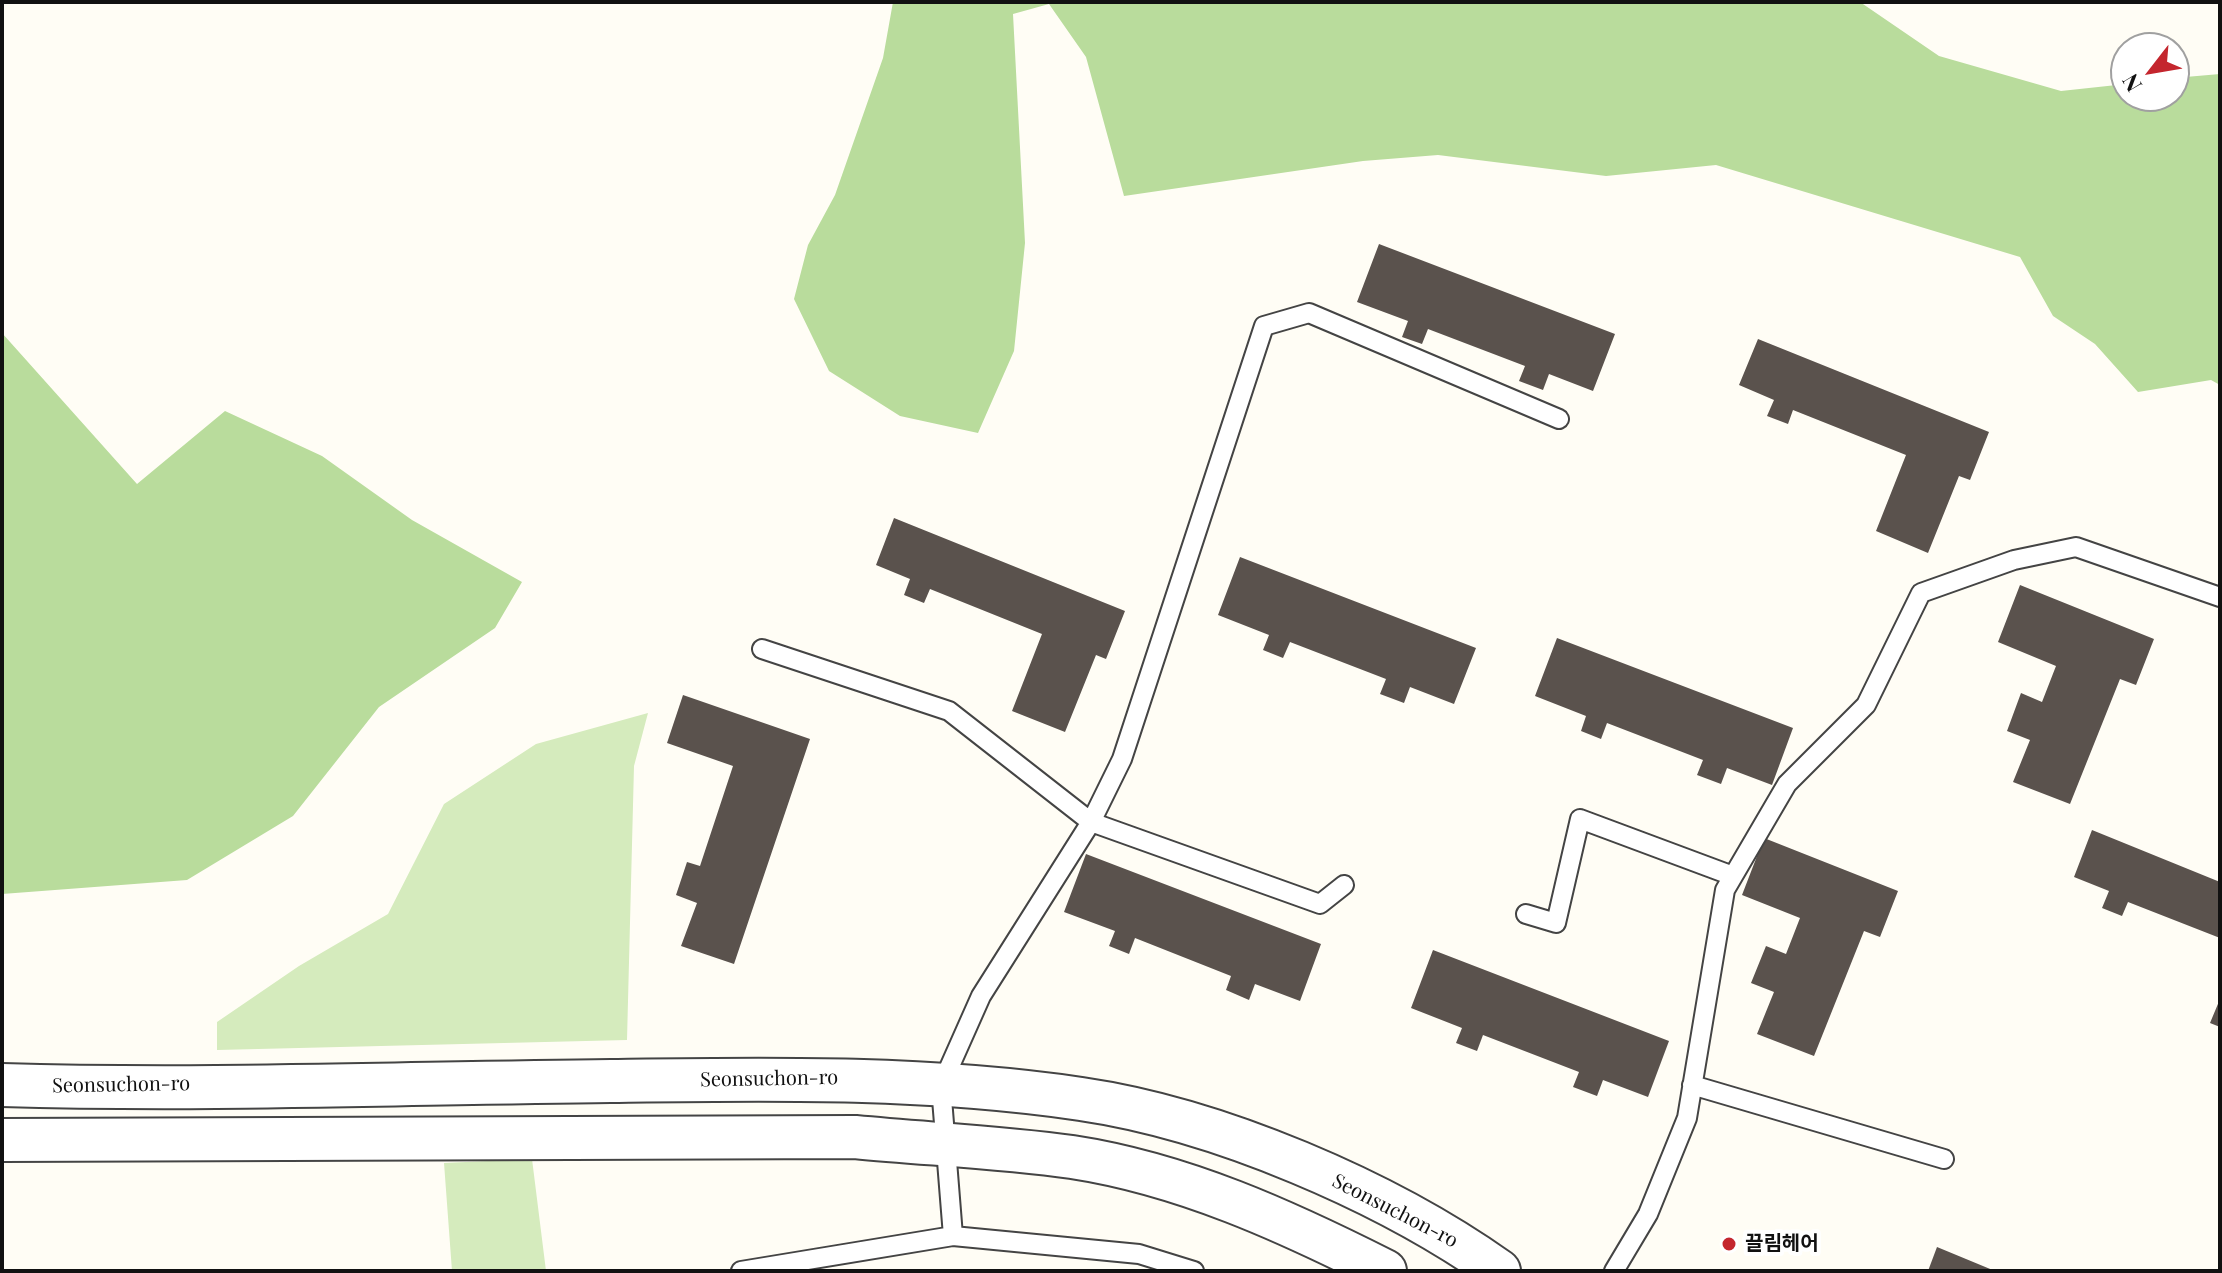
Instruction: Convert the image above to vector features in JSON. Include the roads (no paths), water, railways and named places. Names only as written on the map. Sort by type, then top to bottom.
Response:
[{"type":"street","name":"Seonsuchon-ro","points":[[2,1085],[856,1079],[1083,1099],[1205,1128],[1328,1176],[1459,1243],[1499,1271]]},
{"type":"street","points":[[2,1140],[855,1137],[946,1145],[1073,1158],[1188,1184],[1304,1230],[1385,1271]]},
{"type":"lane","points":[[953,1236],[941,1086],[981,996],[1091,822],[1122,759],[1264,326],[1309,313],[1559,419]]},
{"type":"lane","points":[[1614,1271],[1648,1214],[1687,1118],[1725,890],[1787,784],[1866,705],[1921,593],[2014,560],[2076,547],[2220,597]]},
{"type":"lane","points":[[762,649],[949,711],[1091,822],[1320,904],[1344,885]]},
{"type":"lane","points":[[1526,914],[1556,923],[1580,819],[1733,876]]},
{"type":"lane","points":[[1692,1085],[1944,1159]]},
{"type":"lane","points":[[741,1271],[953,1236],[1139,1254],[1194,1271]]},
{"type":"place","name":"끌림헤어","points":[[1729,1244]]}]
